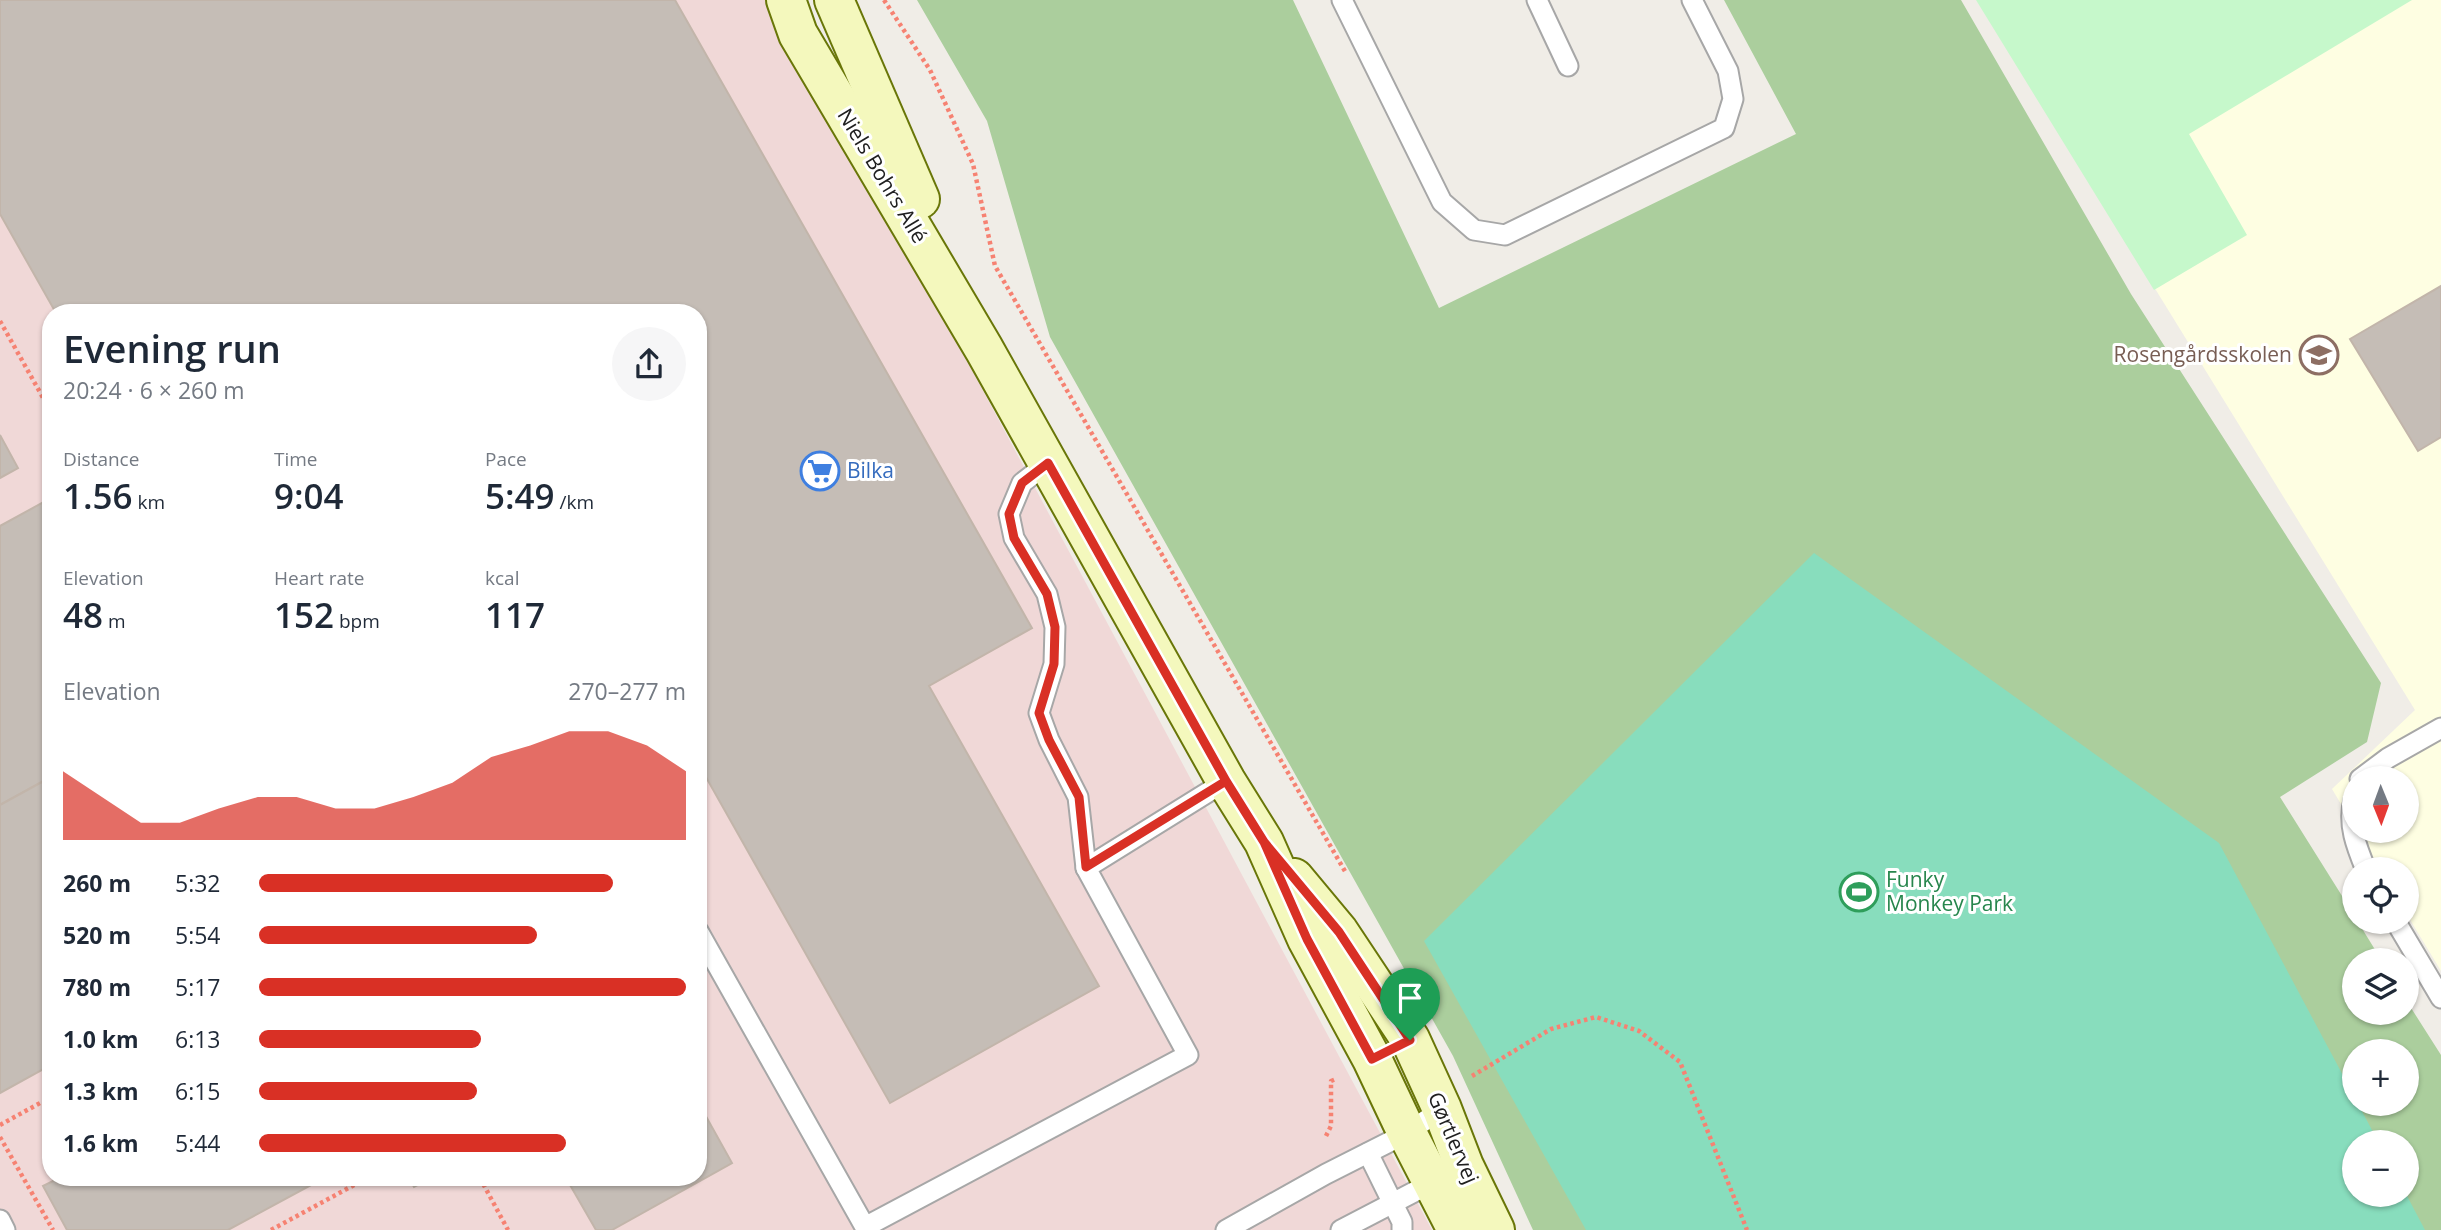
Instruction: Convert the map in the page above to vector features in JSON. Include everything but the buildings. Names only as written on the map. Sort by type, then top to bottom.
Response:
[{"type":"street","name":"Niels Bohrs Allé","points":[[786,0],[799,34],[984,349],[1226,781],[1264,842],[1307,939],[1372,1059],[1407,1133]]},
{"type":"street","name":"Niels Bohrs Allé","points":[[834,0],[984,349]]},
{"type":"street","name":"Gørtlervej","points":[[1264,842],[1339,932],[1410,1040],[1452,1095],[1448,1174],[1457,1230]]},
{"type":"street","name":"Gørtlervej","points":[[1407,1133],[1448,1174],[1495,1230]]},
{"type":"lane","points":[[1342,0],[1442,202],[1474,230],[1505,235],[1724,128],[1734,99],[1728,71],[1692,0]]},
{"type":"lane","points":[[1537,0],[1568,66]]},
{"type":"lane","points":[[707,947],[865,1227],[1188,1055],[1086,867],[1079,797],[1049,740],[1039,713],[1054,664],[1055,627],[1047,594],[1014,538],[1009,514],[1022,483],[1048,463]]},
{"type":"lane","points":[[2377,766],[2441,728]]},
{"type":"lane","points":[[1086,867],[1226,781]]},
{"type":"lane","points":[[2403,934],[2441,998]]},
{"type":"lane","points":[[1226,1230],[1407,1133],[1452,1095]]},
{"type":"lane","points":[[1367,1153],[1393,1202],[1402,1222],[1402,1230]]},
{"type":"lane","points":[[1340,1230],[1448,1174]]},
{"type":"lane","points":[[0,1220],[5,1230]]},
{"type":"path","points":[[884,0],[930,70],[973,164],[995,266],[1350,880]]},
{"type":"path","points":[[0,321],[42,396]]},
{"type":"path","points":[[0,337],[7,333]]},
{"type":"path","points":[[1452,1095],[1551,1029],[1596,1017],[1639,1031],[1680,1062],[1747,1230]]},
{"type":"path","points":[[1322,1146],[1331,1126],[1331,1081],[1372,1059]]},
{"type":"path","points":[[0,1125],[42,1102]]},
{"type":"path","points":[[0,1137],[53,1230]]},
{"type":"path","points":[[271,1230],[352,1186]]},
{"type":"path","points":[[484,1186],[508,1230]]},
{"type":"shaded area","points":[[0,0],[774,0],[1432,1230],[0,1230]]},
{"type":"shaded area","name":"Rosengårdsskolen","points":[[1977,0],[2441,0],[2441,971],[2419,934],[2419,857],[2372,857],[2365,844],[2419,843],[2419,766],[2356,766],[2415,710]]},
{"type":"shaded area","name":"Rosengårdsskolen","points":[[2342,779],[2342,806],[2332,789]]},
{"type":"green space","points":[[917,0],[1293,0],[1439,308],[1796,134],[1724,0],[1961,0],[2131,294],[2381,683],[2367,742],[2280,797],[2342,896],[2342,934],[2365,934],[2374,948],[2342,948],[2342,1025],[2419,1025],[2419,1020],[2441,1055],[2441,1230],[1533,1230],[1453,1056],[1050,337],[987,121]]},
{"type":"green space","points":[[1976,0],[2412,0],[2189,134],[2247,235],[2154,290]]},
{"type":"green space","name":"Funky Monkey Park","points":[[1814,553],[2219,843],[2342,1074],[2342,1116],[2364,1116],[2372,1130],[2342,1130],[2342,1207],[2413,1207],[2425,1230],[1586,1230],[1424,941]]},
{"type":"place","name":"Rosengårdsskolen","points":[[2319,355]]},
{"type":"place","name":"Bilka","points":[[820,471]]},
{"type":"place","name":"Funky Monkey Park","points":[[1859,892]]},
{"type":"route","points":[[1410,1040],[1339,932],[1264,842],[1226,781],[1048,463],[1022,483],[1009,514],[1014,538],[1047,594],[1055,627],[1054,664],[1039,713],[1049,740],[1079,797],[1086,867],[1226,781],[1264,842],[1307,939],[1372,1059],[1410,1040]]}]
